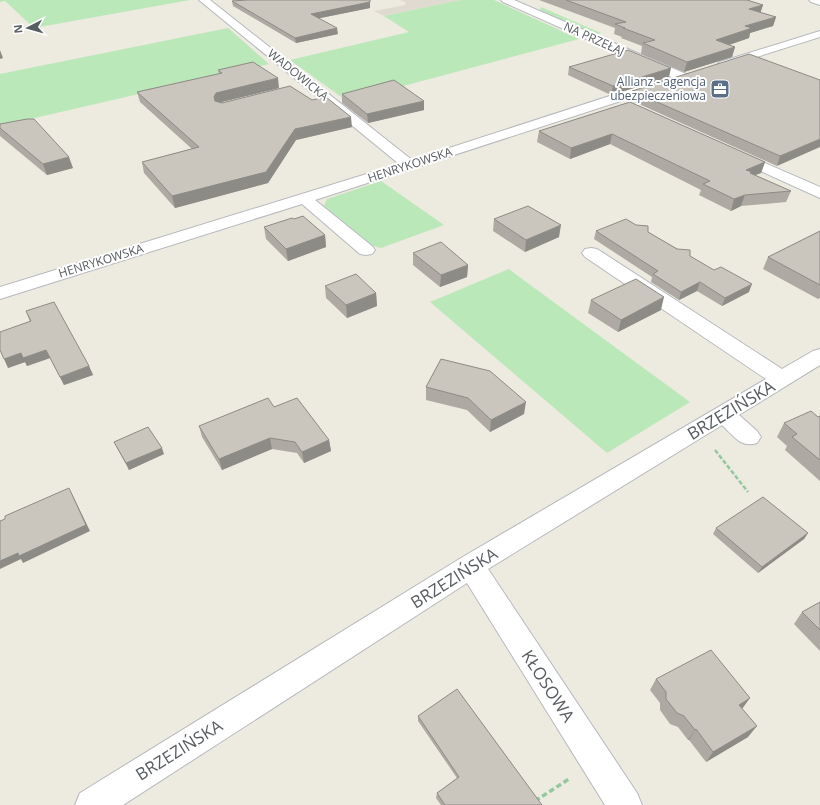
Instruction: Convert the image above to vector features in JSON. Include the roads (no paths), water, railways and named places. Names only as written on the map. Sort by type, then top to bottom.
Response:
[{"type":"street","name":"WADOWICKA","points":[[204,0],[410,165]]},
{"type":"street","name":"NA PRZEŁAJ","points":[[506,0],[682,77]]},
{"type":"street","points":[[814,0],[820,2]]},
{"type":"street","points":[[518,5],[533,2]]},
{"type":"street","points":[[711,68],[820,34]]},
{"type":"street","name":"HENRYKOWSKA","points":[[0,293],[410,165],[696,73]]},
{"type":"street","points":[[297,90],[311,86]]},
{"type":"street","points":[[614,99],[628,106]]},
{"type":"street","points":[[728,151],[820,193]]},
{"type":"street","points":[[304,198],[366,250]]},
{"type":"street","points":[[591,253],[782,379]]},
{"type":"street","name":"BRZEZIŃSKA","points":[[92,805],[471,566],[820,356]]},
{"type":"street","points":[[724,414],[749,437]]},
{"type":"street","name":"KŁOSOWA","points":[[471,566],[625,805]]},
{"type":"place","name":"Allianz - agencja ubezpieczeniowa","points":[[720,89]]}]
